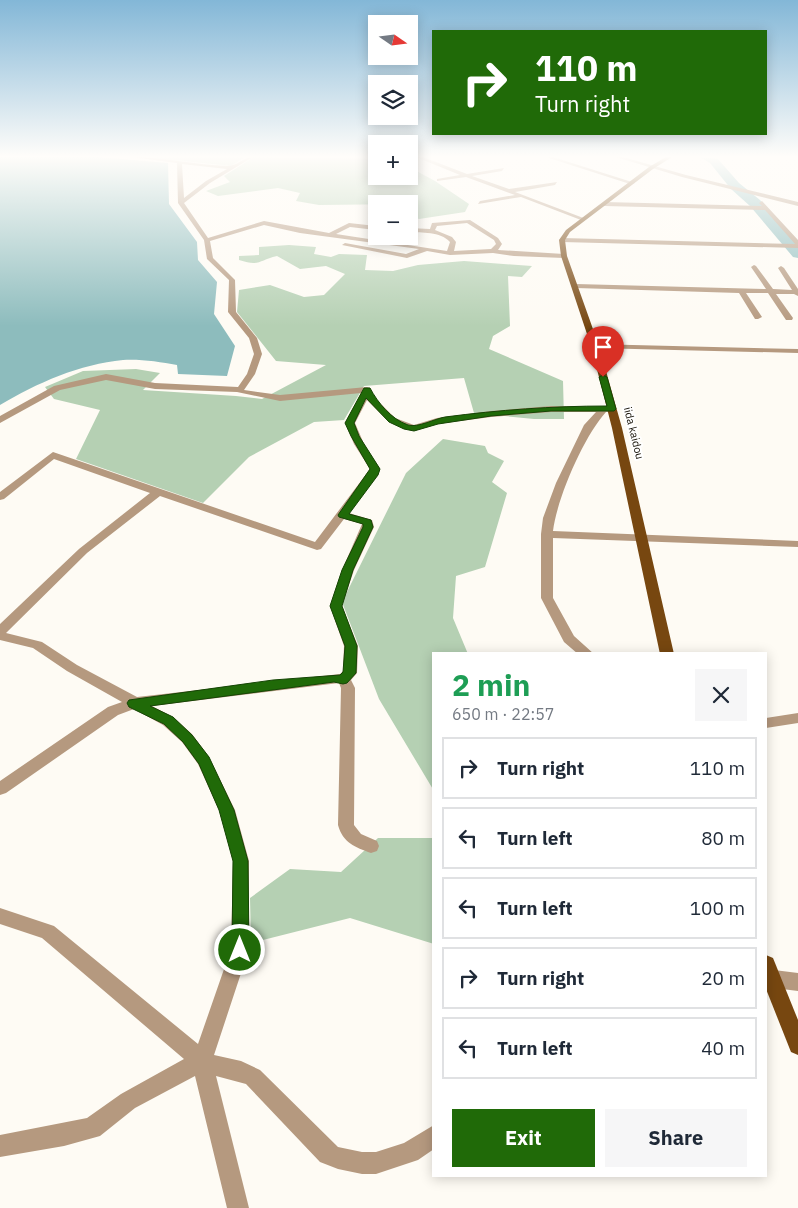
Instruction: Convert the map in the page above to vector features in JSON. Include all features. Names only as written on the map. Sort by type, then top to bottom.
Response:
[{"type":"main road","points":[[562,240],[568,231],[591,213]]},
{"type":"main road","name":"iida kaidou","points":[[562,240],[564,256],[576,286],[595,346],[608,409],[642,537],[667,652]]},
{"type":"main road","points":[[768,973],[798,1045]]},
{"type":"street","points":[[188,213],[207,240],[210,259],[232,280],[232,312],[253,338],[258,354],[251,374],[240,390]]},
{"type":"street","points":[[568,213],[583,219]]},
{"type":"street","points":[[769,213],[798,245]]},
{"type":"street","points":[[432,231],[434,224],[468,221],[496,239],[499,244],[493,251]]},
{"type":"street","points":[[207,240],[264,223],[300,231],[331,234],[450,253],[493,251],[514,254],[564,256]]},
{"type":"street","points":[[331,234],[349,225],[368,227]]},
{"type":"street","points":[[418,230],[432,231],[450,238],[453,247],[450,253]]},
{"type":"street","points":[[343,237],[332,243],[407,256],[425,249]]},
{"type":"street","points":[[562,240],[798,245]]},
{"type":"street","points":[[754,267],[789,318]]},
{"type":"street","points":[[781,268],[798,292]]},
{"type":"street","points":[[576,286],[798,292]]},
{"type":"street","points":[[741,290],[758,317]]},
{"type":"street","points":[[595,346],[798,351]]},
{"type":"street","points":[[0,420],[57,388],[106,377],[156,386],[240,390],[241,392],[280,398],[367,390]]},
{"type":"street","points":[[367,390],[370,398],[392,420],[414,428],[437,421],[491,414],[551,409],[608,409]]},
{"type":"street","points":[[0,497],[53,455],[317,547],[374,473],[375,469],[355,436],[350,423],[367,390]]},
{"type":"street","points":[[585,652],[569,639],[548,598],[547,534],[549,518],[561,483],[589,425],[608,409]]},
{"type":"street","points":[[0,631],[83,551],[158,491]]},
{"type":"street","points":[[0,789],[113,712],[134,703],[273,684],[334,678],[343,679],[350,673],[351,646],[336,606],[348,570],[368,527],[368,522],[343,515]]},
{"type":"street","points":[[547,534],[798,544]]},
{"type":"street","points":[[0,636],[37,645],[168,721],[187,738],[204,761],[227,810],[241,861],[240,950],[202,1061],[238,1208]]},
{"type":"street","points":[[343,679],[348,688],[346,826],[348,834],[354,840],[371,846]]},
{"type":"street","points":[[767,723],[798,718]]},
{"type":"street","points":[[0,916],[48,932],[202,1061],[217,1067],[240,1070],[253,1077],[328,1154],[362,1163],[376,1163],[410,1152],[432,1137]]},
{"type":"street","points":[[768,973],[798,982]]},
{"type":"street","points":[[0,1146],[92,1128],[128,1101],[202,1061]]},
{"type":"green space","points":[[418,213],[456,213],[419,219]]},
{"type":"green space","points":[[289,245],[316,247],[314,254],[331,257],[339,254],[367,255],[365,270],[393,271],[418,265],[464,261],[532,266],[522,277],[508,276],[510,326],[493,336],[489,349],[563,381],[564,419],[534,419],[474,413],[464,378],[364,386],[344,420],[314,422],[249,457],[203,503],[76,459],[100,410],[54,399],[45,387],[83,371],[136,369],[160,373],[143,390],[262,399],[326,365],[276,361],[237,312],[239,290],[270,285],[304,297],[324,295],[345,274],[326,266],[300,269],[277,256],[256,263],[239,260],[239,256],[259,255],[259,247]]},
{"type":"green space","points":[[443,439],[485,446],[488,453],[504,461],[492,482],[507,493],[485,567],[456,576],[453,618],[467,652],[432,652],[432,788],[379,699],[342,602],[406,473]]},
{"type":"green space","points":[[378,838],[432,838],[432,943],[350,918],[251,943],[250,898],[290,869],[341,872]]},
{"type":"water","points":[[0,213],[176,213],[197,242],[198,260],[217,282],[214,314],[235,346],[227,376],[178,374],[177,365],[144,360],[107,362],[75,370],[44,382],[0,405]]},
{"type":"waterway","points":[[764,213],[798,254]]},
{"type":"route","points":[[240,950],[241,861],[227,810],[204,761],[187,738],[168,721],[134,703],[273,684],[334,678],[343,679],[350,673],[351,646],[336,606],[348,570],[368,527],[368,522],[343,515],[375,469],[355,436],[350,423],[367,390],[370,398],[392,420],[414,428],[437,421],[491,414],[551,409],[612,409],[603,377]]}]
